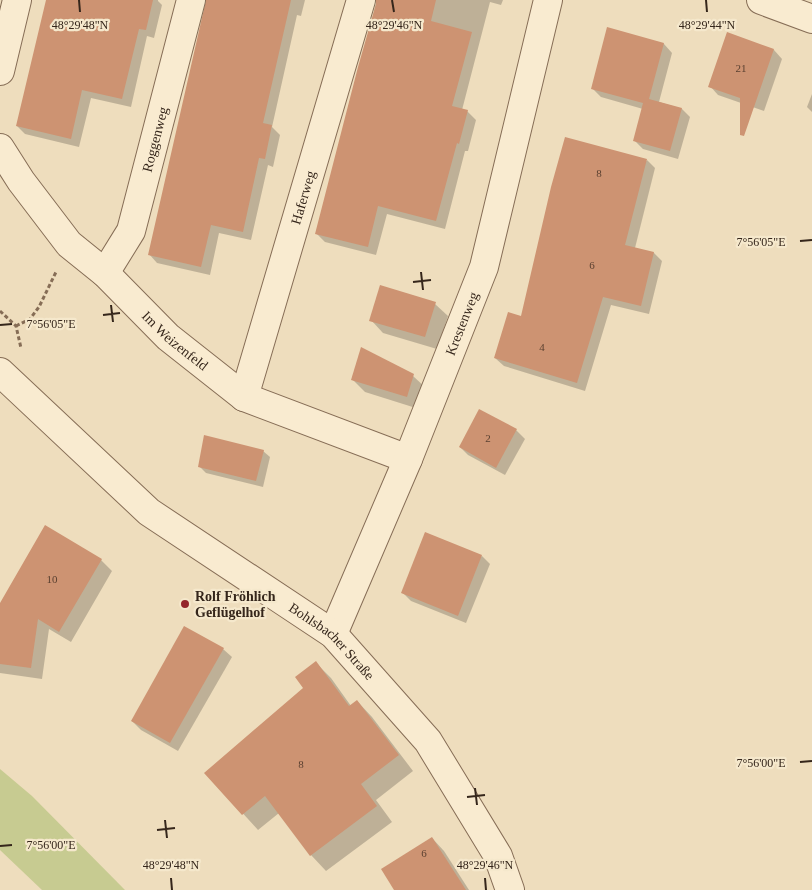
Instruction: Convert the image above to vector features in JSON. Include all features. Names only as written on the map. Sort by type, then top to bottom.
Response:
[{"type":"street","points":[[0,71],[17,0]]},
{"type":"street","name":"Roggenweg","points":[[105,273],[131,231],[191,0]]},
{"type":"street","name":"Haferweg","points":[[244,397],[361,0]]},
{"type":"street","name":"Krestenweg","points":[[333,634],[408,459],[484,267],[548,0]]},
{"type":"street","points":[[761,0],[812,19]]},
{"type":"street","name":"Im Weizenfeld","points":[[0,148],[21,181],[69,244],[105,273],[168,337],[244,397],[408,459]]},
{"type":"street","name":"Bohlsbacher Straße","points":[[0,372],[149,512],[333,634],[428,741],[498,856],[510,890]]},
{"type":"path","points":[[0,311],[16,326],[30,319],[39,307],[69,244]]},
{"type":"green space","points":[[0,769],[32,796],[125,890],[42,890],[0,850]]},
{"type":"building","points":[[46,0],[153,0],[146,30],[139,29],[122,99],[82,90],[71,139],[16,126]]},
{"type":"building","points":[[206,0],[291,0],[263,123],[272,125],[265,159],[259,158],[243,232],[211,225],[201,267],[148,255]]},
{"type":"building","points":[[376,0],[436,0],[431,21],[472,32],[452,106],[468,110],[436,221],[378,206],[368,247],[315,234]]},
{"type":"building","points":[[607,27],[664,43],[649,99],[682,108],[670,151],[633,141],[643,103],[591,89]]},
{"type":"building","points":[[727,32],[774,49],[744,136],[740,135],[740,98],[708,87]]},
{"type":"building","points":[[565,137],[647,159],[625,245],[654,252],[641,306],[603,297],[577,383],[494,358],[508,312],[521,316],[551,187]]},
{"type":"building","points":[[380,285],[436,302],[425,337],[369,321]]},
{"type":"building","points":[[361,347],[414,374],[407,397],[351,380]]},
{"type":"building","points":[[479,409],[517,429],[496,468],[459,447]]},
{"type":"building","points":[[204,435],[264,450],[256,481],[198,467]]},
{"type":"building","points":[[45,525],[102,559],[59,632],[38,619],[31,668],[0,664],[0,603]]},
{"type":"building","points":[[425,532],[482,555],[458,616],[401,593]]},
{"type":"building","points":[[184,626],[224,648],[170,743],[131,721]]},
{"type":"building","points":[[316,661],[349,706],[357,700],[399,755],[361,784],[377,806],[310,856],[265,796],[242,815],[204,773],[303,688],[295,677]]},
{"type":"building","points":[[432,837],[466,890],[394,890],[381,869]]},
{"type":"place","name":"Rolf Fröhlich Geflügelhof","points":[[185,604]]}]
